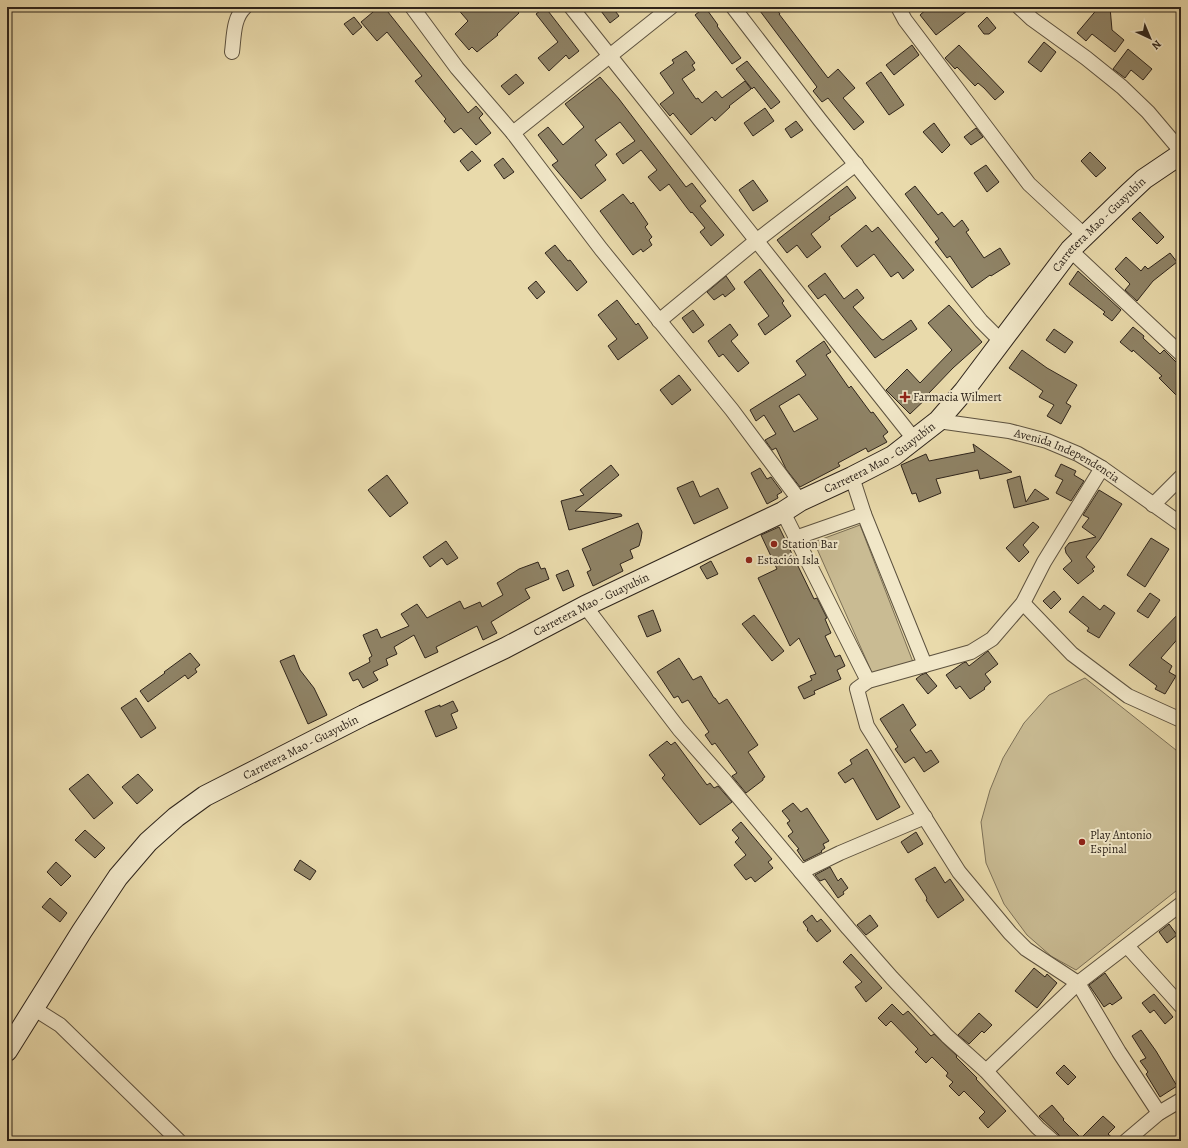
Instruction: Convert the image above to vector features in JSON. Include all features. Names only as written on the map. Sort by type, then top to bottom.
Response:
[{"type":"main road","name":"Carretera Mao - Guayubín","points":[[7,1051],[82,931],[118,877],[148,842],[176,817],[205,796],[364,714],[505,648],[585,606],[783,512],[800,501],[852,477],[892,456],[938,421],[964,391],[1070,250],[1084,235],[1144,179],[1181,152]]},
{"type":"street","points":[[232,52],[236,21],[241,11],[245,7]]},
{"type":"street","points":[[412,7],[457,68],[513,134],[601,249],[749,433],[800,501]]},
{"type":"street","points":[[571,7],[914,439]]},
{"type":"street","points":[[513,134],[671,7]]},
{"type":"street","points":[[733,7],[981,321],[1001,341]]},
{"type":"street","points":[[898,7],[905,20],[1029,184],[1084,235]]},
{"type":"street","points":[[1019,7],[1032,19],[1086,58],[1122,87],[1148,112],[1181,152]]},
{"type":"street","points":[[659,321],[756,241],[856,164]]},
{"type":"street","points":[[1070,250],[1181,354]]},
{"type":"street","name":"Avenida Independencia","points":[[938,421],[1009,431],[1047,441],[1078,454],[1102,468],[1181,524]]},
{"type":"street","points":[[1102,468],[1044,562],[1023,603],[992,639],[971,652],[868,681],[857,689],[868,726],[959,872],[1010,933],[1026,949],[1078,983],[1119,1052],[1159,1113]]},
{"type":"street","points":[[852,477],[864,514],[925,666]]},
{"type":"street","points":[[1154,505],[1181,477]]},
{"type":"street","points":[[783,512],[868,681]]},
{"type":"street","points":[[795,538],[864,514]]},
{"type":"street","points":[[1023,603],[1072,654],[1128,696],[1181,720]]},
{"type":"street","points":[[585,606],[679,729],[725,780],[848,928],[892,978],[947,1036],[986,1071],[1038,1128],[1053,1141]]},
{"type":"street","points":[[801,872],[840,853],[925,817]]},
{"type":"street","points":[[986,1071],[1078,983],[1181,904]]},
{"type":"street","points":[[1127,946],[1181,1006]]},
{"type":"street","points":[[33,1008],[60,1025],[179,1141]]},
{"type":"street","points":[[1126,1141],[1159,1113],[1181,1100]]},
{"type":"shaded area","points":[[860,525],[913,662],[873,675],[814,542]]},
{"type":"shaded area","name":"Play Antonio Espinal","points":[[1085,678],[1181,754],[1181,887],[1076,970],[1051,956],[1027,935],[1004,904],[986,863],[981,822],[990,790],[1003,758],[1024,723],[1049,695]]},
{"type":"building","points":[[379,7],[384,7],[468,113],[476,106],[483,114],[479,118],[491,133],[476,145],[461,128],[454,133],[444,121],[446,119],[415,81],[422,76],[387,32],[377,41],[361,22]]},
{"type":"building","points":[[456,7],[515,7],[519,13],[497,34],[498,35],[477,52],[472,47],[469,50],[455,34],[468,21]]},
{"type":"building","points":[[545,7],[579,51],[569,59],[566,55],[549,71],[538,58],[558,42],[536,14]]},
{"type":"building","points":[[598,7],[612,7],[619,16],[610,23]]},
{"type":"building","points":[[705,7],[741,58],[732,64],[695,15]]},
{"type":"building","points":[[757,7],[775,7],[828,78],[838,69],[855,88],[843,98],[864,122],[854,130],[828,98],[822,102],[813,91],[817,87]]},
{"type":"building","points":[[929,7],[972,7],[936,35],[920,15]]},
{"type":"building","points":[[1099,7],[1110,7],[1112,30],[1124,40],[1115,52],[1092,34],[1086,41],[1077,33]]},
{"type":"building","points":[[354,17],[362,27],[353,35],[344,24]]},
{"type":"building","points":[[987,17],[996,28],[989,34],[984,34],[978,26]]},
{"type":"building","points":[[1044,42],[1056,52],[1041,72],[1028,62]]},
{"type":"building","points":[[912,45],[919,55],[894,75],[886,65]]},
{"type":"building","points":[[959,45],[1004,92],[995,100],[978,83],[975,86],[957,67],[955,69],[945,58]]},
{"type":"building","points":[[1128,49],[1152,69],[1143,80],[1131,70],[1125,78],[1113,69]]},
{"type":"building","points":[[686,51],[695,63],[692,65],[695,70],[682,79],[696,99],[698,98],[702,103],[716,91],[722,98],[745,81],[751,89],[729,106],[730,107],[715,121],[712,117],[691,135],[673,113],[670,116],[660,104],[674,93],[660,73],[674,63],[672,60]]},
{"type":"building","points":[[747,61],[780,102],[771,109],[754,87],[752,89],[736,69]]},
{"type":"building","points":[[881,72],[904,105],[889,115],[866,83]]},
{"type":"building","points":[[516,74],[524,83],[509,95],[501,86]]},
{"type":"building","points":[[600,77],[619,99],[686,187],[692,183],[706,201],[700,206],[724,235],[711,246],[700,232],[705,228],[692,212],[691,213],[669,184],[660,191],[648,177],[657,170],[641,150],[623,164],[616,154],[635,141],[620,122],[595,140],[607,155],[595,165],[606,180],[581,199],[552,165],[558,161],[538,135],[548,127],[563,145],[584,127],[565,104]]},
{"type":"building","points":[[765,108],[774,121],[753,136],[744,123]]},
{"type":"building","points":[[796,121],[803,130],[791,138],[785,129]]},
{"type":"building","points":[[934,123],[950,145],[942,153],[923,132]]},
{"type":"building","points":[[976,128],[983,137],[971,145],[964,137]]},
{"type":"building","points":[[472,151],[481,161],[468,171],[460,161]]},
{"type":"building","points":[[1090,152],[1106,168],[1096,177],[1081,161]]},
{"type":"building","points":[[503,158],[514,172],[504,179],[494,165]]},
{"type":"building","points":[[986,165],[999,182],[987,192],[974,173]]},
{"type":"building","points":[[753,180],[768,201],[753,211],[739,190]]},
{"type":"building","points":[[847,186],[856,198],[829,217],[830,219],[811,234],[821,247],[807,258],[797,245],[787,253],[777,240]]},
{"type":"building","points":[[915,186],[938,215],[942,212],[954,227],[962,220],[969,230],[966,232],[984,258],[1000,248],[1010,264],[991,276],[990,275],[972,288],[950,256],[947,258],[935,242],[939,239],[905,194]]},
{"type":"building","points":[[623,194],[631,204],[633,202],[648,224],[645,227],[652,237],[649,240],[652,245],[643,252],[641,249],[633,255],[600,211]]},
{"type":"building","points":[[1140,212],[1164,237],[1157,244],[1132,219]]},
{"type":"building","points":[[866,225],[872,232],[878,227],[914,270],[903,279],[898,272],[891,277],[874,254],[857,267],[841,246]]},
{"type":"building","points":[[555,245],[568,261],[570,260],[587,282],[577,291],[545,253]]},
{"type":"building","points":[[1170,253],[1177,262],[1153,281],[1137,301],[1125,290],[1130,284],[1115,269],[1126,257],[1141,271],[1145,266],[1148,269]]},
{"type":"building","points":[[760,269],[784,301],[782,303],[791,316],[765,335],[758,324],[769,316],[744,282]]},
{"type":"building","points":[[1078,271],[1121,310],[1112,321],[1103,314],[1105,312],[1069,284]]},
{"type":"building","points":[[825,273],[844,299],[857,289],[864,298],[853,307],[881,339],[883,340],[911,320],[917,329],[875,358],[825,294],[818,299],[808,286]]},
{"type":"building","points":[[726,276],[735,289],[725,297],[723,294],[714,300],[707,292]]},
{"type":"building","points":[[536,281],[545,292],[537,299],[528,288]]},
{"type":"building","points":[[617,300],[636,325],[638,323],[648,338],[618,360],[608,346],[617,339],[598,315]]},
{"type":"building","points":[[949,305],[982,342],[953,368],[929,393],[931,394],[910,414],[886,390],[907,369],[920,383],[952,350],[928,323]]},
{"type":"building","points":[[693,310],[704,325],[693,333],[682,318]]},
{"type":"building","points":[[730,324],[738,335],[731,341],[749,363],[738,372],[723,354],[719,357],[708,341]]},
{"type":"building","points":[[1133,327],[1144,336],[1143,338],[1160,354],[1164,350],[1181,367],[1181,400],[1159,378],[1162,376],[1133,350],[1132,352],[1120,342]]},
{"type":"building","points":[[1054,329],[1073,342],[1065,353],[1046,340]]},
{"type":"building","points":[[824,341],[831,352],[826,355],[849,388],[851,386],[871,413],[873,412],[888,432],[883,436],[887,442],[868,452],[866,448],[838,463],[840,466],[800,487],[786,469],[776,448],[772,450],[765,440],[776,434],[764,415],[756,421],[750,410],[806,375],[796,361]],"holes":[[[799,394],[818,419],[794,432],[779,406]]]},
{"type":"building","points":[[1022,350],[1047,368],[1077,385],[1066,403],[1071,406],[1061,424],[1047,416],[1054,405],[1039,397],[1043,391],[1009,368]]},
{"type":"building","points":[[679,375],[691,390],[672,405],[660,390]]},
{"type":"building","points":[[973,444],[1012,472],[980,479],[978,470],[936,479],[941,493],[919,502],[916,493],[912,494],[901,465],[926,454],[929,461],[975,452]]},
{"type":"building","points":[[1061,464],[1076,471],[1074,475],[1084,481],[1071,501],[1056,493],[1063,480],[1055,476]]},
{"type":"building","points":[[611,465],[619,475],[575,511],[621,514],[622,516],[569,530],[561,501],[584,495],[580,490]]},
{"type":"building","points":[[760,468],[767,479],[771,477],[782,492],[777,495],[778,498],[767,504],[751,473]]},
{"type":"building","points":[[387,475],[408,503],[390,517],[368,490]]},
{"type":"building","points":[[1020,476],[1026,502],[1035,489],[1049,499],[1014,508],[1007,480]]},
{"type":"building","points":[[693,481],[700,497],[718,488],[728,508],[694,524],[677,488]]},
{"type":"building","points":[[1099,490],[1122,504],[1100,539],[1086,557],[1095,567],[1092,569],[1094,571],[1078,584],[1063,569],[1072,561],[1066,553],[1065,548],[1069,543],[1096,537],[1082,527],[1089,518],[1083,515]]},
{"type":"building","points":[[1033,522],[1039,527],[1023,545],[1029,552],[1019,562],[1006,548]]},
{"type":"building","points":[[638,523],[642,532],[641,539],[639,546],[630,550],[633,558],[620,564],[623,571],[593,586],[587,572],[591,570],[582,549]]},
{"type":"building","points":[[779,527],[814,599],[817,598],[827,618],[825,619],[831,633],[825,636],[835,657],[840,655],[845,666],[837,670],[841,679],[814,691],[815,694],[804,699],[798,687],[812,680],[810,676],[816,674],[799,638],[790,646],[758,578],[777,569],[761,535]]},
{"type":"building","points":[[1151,538],[1169,549],[1145,587],[1127,575]]},
{"type":"building","points":[[446,541],[458,558],[447,565],[442,558],[430,567],[423,557]]},
{"type":"building","points":[[711,561],[718,574],[707,579],[700,567]]},
{"type":"building","points":[[538,562],[541,569],[545,568],[549,579],[525,589],[530,598],[491,622],[497,633],[483,640],[477,626],[436,647],[438,652],[425,658],[414,635],[394,647],[397,654],[386,659],[388,665],[373,672],[378,680],[363,688],[358,679],[353,681],[349,673],[370,662],[369,658],[372,656],[363,635],[377,629],[381,638],[409,626],[401,614],[417,604],[427,618],[460,601],[464,609],[480,602],[482,607],[503,595],[497,583],[519,569]]},
{"type":"building","points":[[568,570],[574,586],[563,591],[556,575]]},
{"type":"building","points":[[1054,591],[1061,599],[1051,609],[1043,601]]},
{"type":"building","points":[[1150,593],[1160,600],[1148,618],[1137,611]]},
{"type":"building","points":[[1083,596],[1100,610],[1104,605],[1115,613],[1099,638],[1087,631],[1089,628],[1069,612]]},
{"type":"building","points":[[653,610],[661,631],[647,637],[638,616]]},
{"type":"building","points":[[1181,611],[1181,635],[1161,658],[1172,666],[1169,672],[1176,676],[1165,694],[1155,689],[1157,686],[1129,665]]},
{"type":"building","points":[[754,615],[784,651],[772,661],[742,624]]},
{"type":"building","points":[[988,651],[998,664],[985,674],[991,682],[984,688],[985,689],[970,699],[960,686],[956,689],[946,675],[963,663],[966,662],[969,666]]},
{"type":"building","points":[[190,653],[200,665],[195,669],[197,672],[188,679],[185,675],[148,702],[140,691]]},
{"type":"building","points":[[294,655],[300,670],[314,688],[327,715],[308,724],[280,661]]},
{"type":"building","points":[[679,658],[693,680],[701,676],[719,704],[727,699],[758,745],[748,752],[765,777],[746,793],[732,776],[737,773],[715,743],[712,745],[705,735],[709,732],[688,700],[682,703],[678,696],[674,698],[657,672]]},
{"type":"building","points":[[926,673],[937,686],[928,694],[916,679]]},
{"type":"building","points":[[136,698],[156,728],[141,738],[121,708]]},
{"type":"building","points":[[453,701],[458,711],[451,714],[457,728],[436,737],[425,711],[440,705],[440,707]]},
{"type":"building","points":[[903,704],[916,725],[910,730],[926,753],[931,750],[939,762],[924,772],[914,757],[905,763],[895,749],[898,747],[880,719]]},
{"type":"building","points":[[667,741],[671,745],[675,742],[707,785],[710,783],[714,788],[718,786],[732,802],[700,825],[662,778],[665,775],[649,755]]},
{"type":"building","points":[[867,749],[900,807],[877,820],[853,778],[845,783],[838,773],[852,764],[850,760]]},
{"type":"building","points":[[88,774],[113,803],[94,819],[69,789]]},
{"type":"building","points":[[138,774],[153,790],[137,804],[122,787]]},
{"type":"building","points":[[793,803],[801,812],[807,808],[829,841],[823,844],[825,848],[821,851],[822,852],[804,861],[797,850],[799,849],[788,836],[793,832],[787,823],[790,821],[782,811]]},
{"type":"building","points":[[741,822],[772,859],[768,862],[773,868],[755,882],[751,877],[746,880],[734,865],[746,855],[735,842],[739,838],[732,830]]},
{"type":"building","points":[[85,830],[105,848],[95,858],[75,840]]},
{"type":"building","points":[[916,832],[923,844],[908,853],[901,842]]},
{"type":"building","points":[[300,860],[316,871],[310,880],[294,870]]},
{"type":"building","points":[[56,862],[71,876],[61,886],[47,872]]},
{"type":"building","points":[[830,867],[838,881],[841,878],[848,888],[843,892],[844,894],[838,898],[825,879],[820,881],[815,875]]},
{"type":"building","points":[[935,867],[945,883],[950,879],[964,900],[938,918],[915,879]]},
{"type":"building","points":[[50,898],[67,913],[60,922],[42,907]]},
{"type":"building","points":[[812,915],[817,922],[821,919],[831,931],[817,942],[807,930],[808,929],[803,922]]},
{"type":"building","points":[[870,915],[878,926],[866,935],[857,925]]},
{"type":"building","points":[[1169,924],[1177,935],[1167,943],[1159,932]]},
{"type":"building","points":[[851,954],[882,988],[866,1002],[855,987],[862,982],[843,962]]},
{"type":"building","points":[[1034,968],[1045,977],[1047,974],[1057,983],[1037,1008],[1015,991]]},
{"type":"building","points":[[1105,973],[1122,998],[1112,1005],[1110,1003],[1104,1007],[1089,985]]},
{"type":"building","points":[[1154,994],[1173,1017],[1165,1024],[1154,1010],[1150,1013],[1142,1003]]},
{"type":"building","points":[[892,1004],[903,1015],[908,1011],[931,1036],[934,1034],[957,1056],[956,1057],[1006,1111],[988,1128],[979,1118],[985,1112],[964,1091],[959,1096],[949,1086],[953,1082],[946,1076],[948,1073],[932,1057],[926,1063],[915,1052],[918,1049],[891,1021],[886,1026],[878,1018]]},
{"type":"building","points":[[979,1013],[992,1025],[984,1033],[982,1031],[969,1044],[958,1035]]},
{"type":"building","points":[[1141,1030],[1156,1051],[1177,1086],[1160,1097],[1146,1074],[1148,1072],[1140,1061],[1146,1058],[1132,1036]]},
{"type":"building","points":[[1064,1065],[1076,1077],[1068,1085],[1056,1073]]},
{"type":"building","points":[[1052,1105],[1064,1119],[1063,1120],[1081,1138],[1103,1116],[1115,1127],[1108,1134],[1116,1141],[1062,1141],[1059,1135],[1039,1116]]},
{"type":"place","name":"Farmacia Wilmert","points":[[905,397]]},
{"type":"place","name":"Station Bar","points":[[774,544]]},
{"type":"place","name":"Estación Isla","points":[[749,560]]},
{"type":"place","name":"Play Antonio Espinal","points":[[1082,842]]}]
